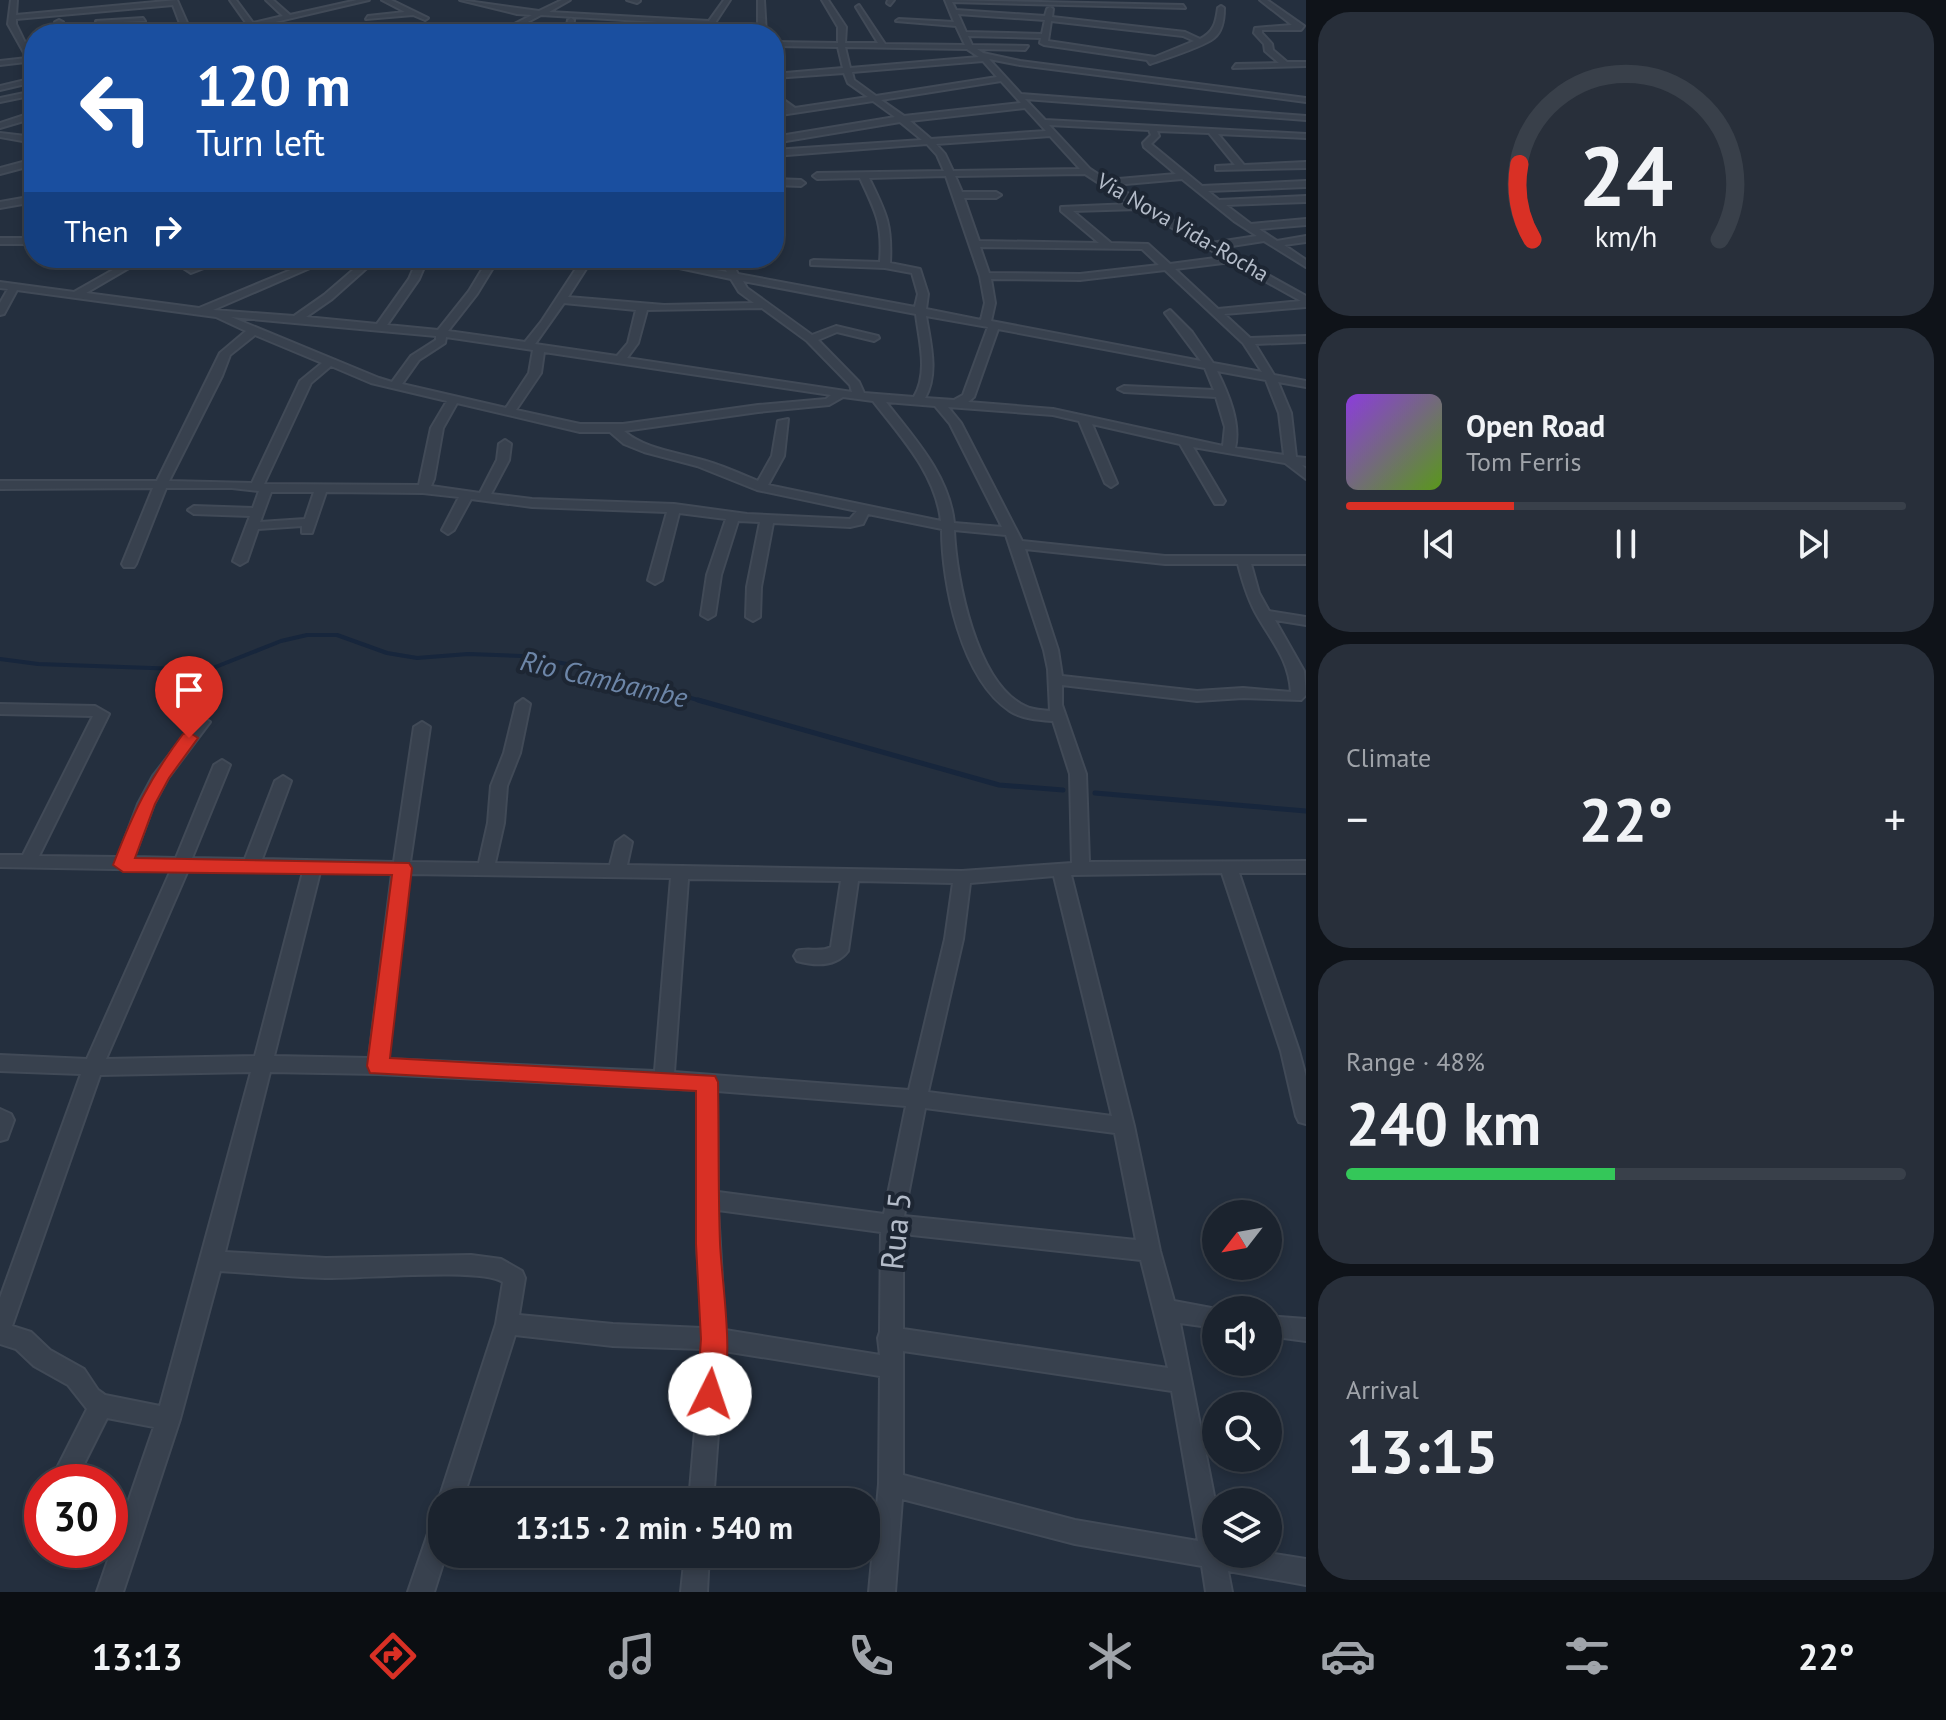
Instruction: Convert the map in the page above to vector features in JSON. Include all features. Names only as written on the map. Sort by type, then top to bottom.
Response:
[{"type":"street","points":[[14,0],[12,21],[24,44]]},
{"type":"street","points":[[94,0],[101,24],[143,20]]},
{"type":"street","points":[[233,0],[250,24],[366,0]]},
{"type":"street","points":[[269,0],[287,16]]},
{"type":"street","points":[[385,0],[425,18]]},
{"type":"street","points":[[463,0],[539,13],[711,23],[727,0]]},
{"type":"street","points":[[518,24],[567,0]]},
{"type":"street","points":[[630,0],[637,1]]},
{"type":"street","points":[[761,0],[762,24]]},
{"type":"street","points":[[825,0],[842,27],[841,52],[855,86],[902,119],[941,154],[959,195],[985,276],[990,324],[968,397],[947,404]]},
{"type":"street","points":[[948,0],[1185,3],[1180,19],[1185,34]]},
{"type":"street","name":"Via Nova Vida-Rocha","points":[[948,0],[970,48],[983,57],[1087,171],[1139,206],[1306,302]]},
{"type":"street","points":[[1263,0],[1302,29]]},
{"type":"street","points":[[540,1],[556,5]]},
{"type":"street","points":[[1003,1],[1007,26]]},
{"type":"street","points":[[0,25],[96,9],[174,2],[184,24]]},
{"type":"street","points":[[356,2],[364,8],[368,24]]},
{"type":"street","points":[[855,3],[883,46]]},
{"type":"street","points":[[1051,3],[1044,43],[1160,60]]},
{"type":"street","points":[[1127,76],[1133,69],[1160,60],[1213,34],[1220,23],[1221,8]]},
{"type":"street","points":[[953,12],[1048,18],[1185,34],[1201,42]]},
{"type":"street","points":[[368,18],[412,13]]},
{"type":"street","points":[[1287,19],[1303,18]]},
{"type":"street","points":[[570,24],[571,20]]},
{"type":"street","points":[[899,21],[957,24]]},
{"type":"street","points":[[1285,64],[1269,51],[1268,44],[1258,33],[1259,28],[1302,29]]},
{"type":"street","points":[[962,34],[1045,36]]},
{"type":"street","points":[[784,44],[1025,48]]},
{"type":"street","points":[[784,75],[983,57],[1306,100]]},
{"type":"street","points":[[0,63],[24,63]]},
{"type":"street","points":[[0,70],[13,64]]},
{"type":"street","points":[[1236,66],[1306,64]]},
{"type":"street","points":[[1211,88],[1218,78]]},
{"type":"street","points":[[784,112],[1002,79]]},
{"type":"street","points":[[0,88],[24,82]]},
{"type":"street","points":[[917,91],[958,112]]},
{"type":"street","points":[[0,100],[24,95]]},
{"type":"street","points":[[1019,96],[1306,118]]},
{"type":"street","points":[[784,103],[793,111]]},
{"type":"street","points":[[784,138],[902,119],[1028,105]]},
{"type":"street","points":[[0,126],[24,118]]},
{"type":"street","points":[[1043,122],[1306,136]]},
{"type":"street","points":[[1152,128],[1155,136],[1146,145],[1250,227],[1303,259]]},
{"type":"street","points":[[1211,131],[1241,167]]},
{"type":"street","points":[[784,152],[1051,133]]},
{"type":"street","points":[[0,135],[24,139]]},
{"type":"street","points":[[1290,136],[1306,146]]},
{"type":"street","points":[[1209,159],[1241,186]]},
{"type":"street","points":[[0,171],[24,165]]},
{"type":"street","points":[[1219,168],[1306,165]]},
{"type":"street","points":[[817,176],[1087,171]]},
{"type":"street","points":[[864,176],[883,217],[887,235],[885,265]]},
{"type":"street","points":[[1106,183],[1183,176]]},
{"type":"street","points":[[784,182],[801,183]]},
{"type":"street","points":[[1202,189],[1306,184]]},
{"type":"street","points":[[959,195],[996,195]]},
{"type":"street","points":[[1218,203],[1306,199]]},
{"type":"street","points":[[0,205],[24,201]]},
{"type":"street","points":[[1108,245],[1064,209],[1139,206]]},
{"type":"street","points":[[1250,227],[1306,222]]},
{"type":"street","points":[[1212,246],[1306,239]]},
{"type":"street","points":[[0,241],[24,241]]},
{"type":"street","points":[[974,244],[1143,245],[1170,266],[1247,341],[1272,377],[1291,443],[1290,461]]},
{"type":"street","points":[[985,276],[1080,277],[1235,259]]},
{"type":"street","points":[[814,263],[885,265],[916,271],[923,294],[921,312],[927,389],[917,401]]},
{"type":"street","points":[[77,294],[123,268]]},
{"type":"street","points":[[201,311],[304,268]]},
{"type":"street","points":[[296,319],[361,268]]},
{"type":"street","points":[[380,327],[408,289],[418,268]]},
{"type":"street","points":[[395,386],[415,358],[441,341],[441,333],[488,268]]},
{"type":"street","points":[[510,410],[535,373],[534,346],[581,268]]},
{"type":"street","points":[[695,268],[1306,384]]},
{"type":"street","points":[[730,268],[743,290],[811,339],[855,384],[859,396]]},
{"type":"street","points":[[0,285],[217,314],[441,333],[840,394],[1053,412],[1228,451],[1306,462]]},
{"type":"street","points":[[0,312],[14,287]]},
{"type":"street","points":[[561,299],[642,308],[708,309],[767,305]]},
{"type":"street","points":[[1215,312],[1306,302]]},
{"type":"street","points":[[621,359],[633,343],[642,308]]},
{"type":"street","points":[[1170,313],[1211,365],[1233,434],[1228,451]]},
{"type":"street","points":[[217,314],[292,344],[328,363],[395,386],[580,428],[615,430],[829,402],[840,394]]},
{"type":"street","points":[[811,339],[836,329],[874,338]]},
{"type":"street","points":[[129,564],[161,484],[216,376],[218,361],[223,353],[254,331]]},
{"type":"street","points":[[1247,341],[1306,339]]},
{"type":"street","points":[[240,561],[261,488],[306,381],[328,363]]},
{"type":"street","points":[[1124,389],[1222,394]]},
{"type":"street","points":[[877,398],[898,427],[918,446],[946,508],[950,570],[979,664],[992,687],[1017,709],[1058,717]]},
{"type":"street","points":[[423,489],[428,479],[437,428],[454,399]]},
{"type":"street","points":[[947,404],[1014,538],[1051,650],[1058,717],[1078,774],[1081,805],[1071,869],[1149,1251],[1182,1381],[1202,1502]]},
{"type":"street","points":[[1084,420],[1111,483]]},
{"type":"street","points":[[761,487],[778,456],[784,421]]},
{"type":"street","points":[[615,430],[628,441],[648,449],[701,463],[761,487],[948,526],[1165,560],[1306,560]]},
{"type":"street","points":[[1184,441],[1219,501]]},
{"type":"street","points":[[483,498],[503,460],[505,444]]},
{"type":"street","points":[[1290,461],[1306,475]]},
{"type":"street","points":[[0,485],[161,484],[423,489],[532,503],[674,508],[767,520],[856,522],[864,509]]},
{"type":"street","points":[[194,510],[308,526],[321,489]]},
{"type":"street","points":[[448,530],[467,495]]},
{"type":"street","points":[[655,580],[674,508]]},
{"type":"street","points":[[708,615],[714,575],[733,517]]},
{"type":"street","points":[[753,617],[754,587],[767,520]]},
{"type":"street","points":[[1055,680],[1197,696],[1243,693],[1296,697],[1302,672],[1262,614],[1252,593],[1244,561]]},
{"type":"street","points":[[1262,614],[1306,621]]},
{"type":"street","points":[[486,868],[496,823],[499,786],[512,753],[523,704]]},
{"type":"street","points":[[0,709],[95,711],[101,714],[28,862]]},
{"type":"street","points":[[123,865],[156,784],[202,722]]},
{"type":"street","points":[[378,1066],[422,727]]},
{"type":"street","points":[[168,1419],[101,1405],[90,1398],[76,1377],[42,1358],[2,1320],[93,1067],[222,765]]},
{"type":"street","points":[[251,866],[283,781]]},
{"type":"street","points":[[617,870],[624,842]]},
{"type":"street","points":[[0,861],[962,877],[1071,869],[1306,867]]},
{"type":"street","points":[[1228,866],[1286,1038],[1306,1116]]},
{"type":"street","points":[[110,1592],[168,1419],[212,1261],[313,867]]},
{"type":"street","points":[[664,1079],[680,871]]},
{"type":"street","points":[[803,956],[826,958],[839,951],[851,874]]},
{"type":"street","name":"Rua 5","points":[[882,1592],[891,1484],[889,1338],[892,1224],[954,939],[962,877]]},
{"type":"street","points":[[0,1063],[93,1067],[262,1064],[378,1066],[664,1079],[917,1099],[1124,1126]]},
{"type":"street","points":[[702,1488],[714,1339],[708,1244],[707,1082]]},
{"type":"street","points":[[0,1117],[4,1124],[0,1133]]},
{"type":"street","points":[[710,1200],[892,1224],[1149,1251]]},
{"type":"street","points":[[212,1261],[326,1268],[471,1265],[501,1269],[514,1278],[507,1324],[454,1488]]},
{"type":"street","points":[[1166,1310],[1202,1316]]},
{"type":"street","points":[[507,1324],[613,1335],[714,1339],[890,1367]]},
{"type":"street","points":[[1282,1327],[1306,1330]]},
{"type":"street","points":[[889,1338],[1182,1381]]},
{"type":"street","points":[[71,1464],[101,1405]]},
{"type":"street","points":[[891,1484],[1075,1532],[1202,1554]]},
{"type":"street","points":[[421,1592],[429,1568]]},
{"type":"street","points":[[694,1592],[696,1568]]},
{"type":"street","points":[[1214,1568],[1219,1592]]},
{"type":"street","points":[[1282,1568],[1306,1572]]},
{"type":"waterway","name":"Rio Cambambe","points":[[0,659],[38,664],[208,670],[281,641],[307,635],[337,635],[387,653],[417,658],[468,654],[521,656],[573,665],[705,702]]},
{"type":"waterway","name":"Rio Cambambe","points":[[698,700],[999,785],[1063,790]]},
{"type":"waterway","name":"Rio Cambambe","points":[[1095,793],[1306,811]]},
{"type":"route","points":[[189,738],[161,776],[146,804],[123,865],[181,863],[403,868],[378,1066],[707,1082],[708,1244],[714,1339],[710,1394]]}]
